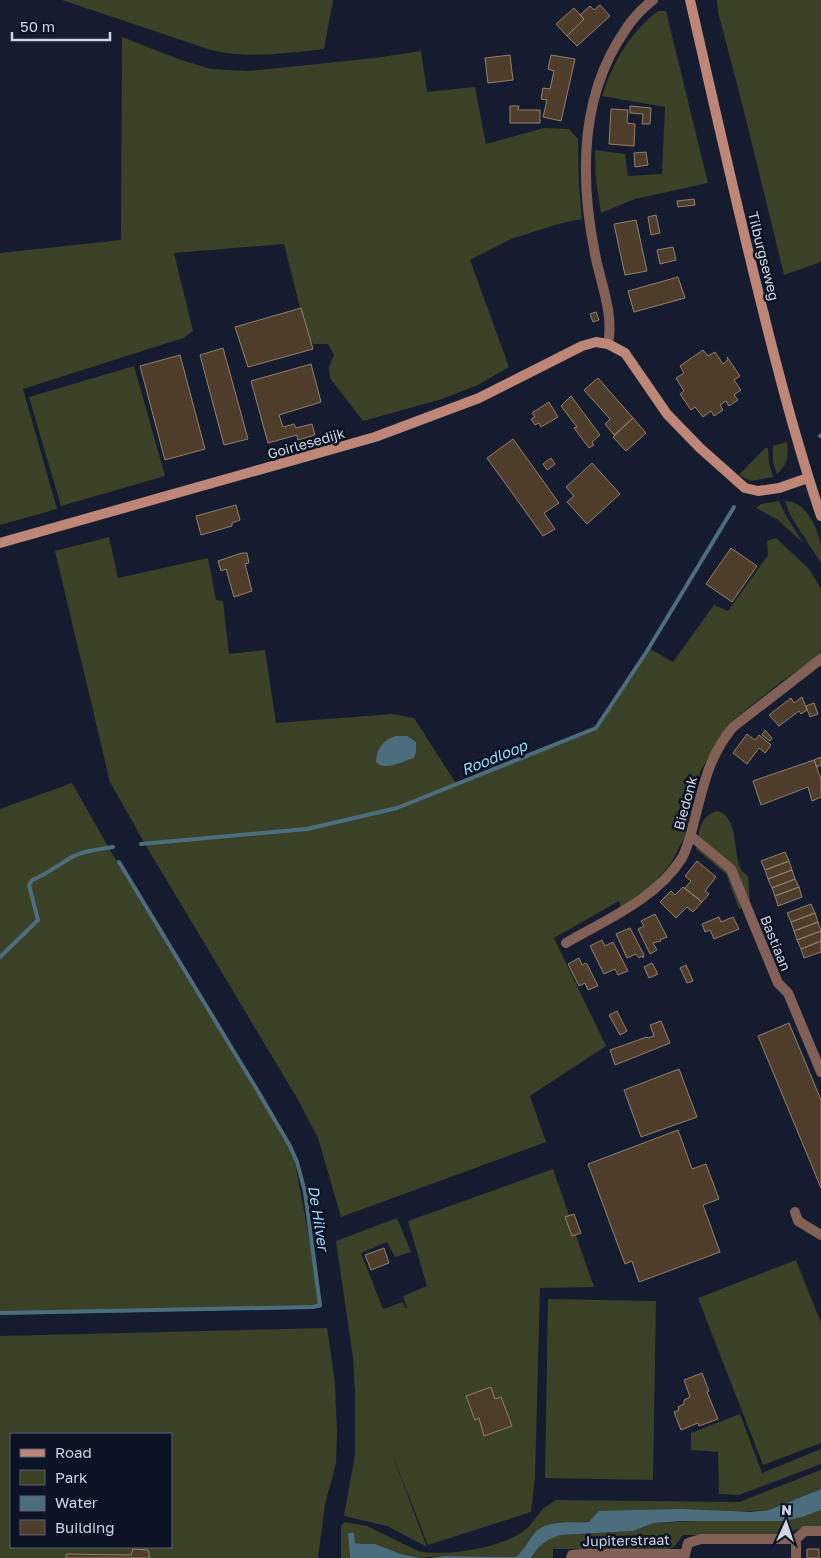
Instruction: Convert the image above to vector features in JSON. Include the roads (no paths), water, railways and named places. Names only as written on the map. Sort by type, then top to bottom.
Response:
[{"type":"street","points":[[653,0],[630,21],[608,59],[598,81],[588,135],[585,163],[588,212],[609,312],[610,330],[608,344],[625,353],[667,414],[700,448],[745,488],[758,491],[779,488],[808,478]]},
{"type":"street","name":"Tilburgseweg","points":[[690,0],[748,255],[792,428],[821,516]]},
{"type":"street","name":"Goirlesedijk","points":[[0,543],[375,437],[479,398],[582,346],[596,342],[608,344]]},
{"type":"street","name":"Biedonk","points":[[566,943],[646,897],[668,876],[682,857],[691,836],[705,777],[723,739],[733,727],[821,659]]},
{"type":"street","name":"Bastiaan","points":[[691,836],[731,869],[778,983],[788,993],[821,1072]]},
{"type":"street","points":[[795,1212],[798,1221],[821,1235]]},
{"type":"street","points":[[684,1556],[688,1543],[701,1539],[796,1539],[804,1531],[821,1531]]},
{"type":"street","points":[[796,1539],[796,1558]]},
{"type":"street","name":"Jupiterstraat","points":[[571,1558],[572,1555],[582,1554],[684,1556]]},
{"type":"water","points":[[396,736],[407,736],[416,742],[414,758],[394,765],[380,765],[376,762],[379,749],[384,742]]},
{"type":"water","points":[[821,1489],[821,1510],[784,1521],[683,1521],[654,1523],[633,1531],[561,1535],[543,1543],[531,1558],[431,1558],[444,1556],[516,1557],[533,1535],[544,1526],[559,1523],[589,1522],[599,1511],[681,1509],[750,1512],[769,1510]]},
{"type":"water","points":[[348,1533],[354,1533],[355,1543],[375,1544],[401,1554],[420,1558],[350,1558]]},
{"type":"waterway","name":"Roodloop","points":[[141,844],[307,829],[397,808],[596,728],[647,651],[734,507]]},
{"type":"waterway","name":"Roodloop","points":[[0,957],[38,920],[29,885],[32,880],[79,854],[113,847]]},
{"type":"waterway","name":"De Hilver","points":[[0,1313],[313,1307],[320,1305],[305,1192],[297,1162],[290,1146],[119,862]]}]
